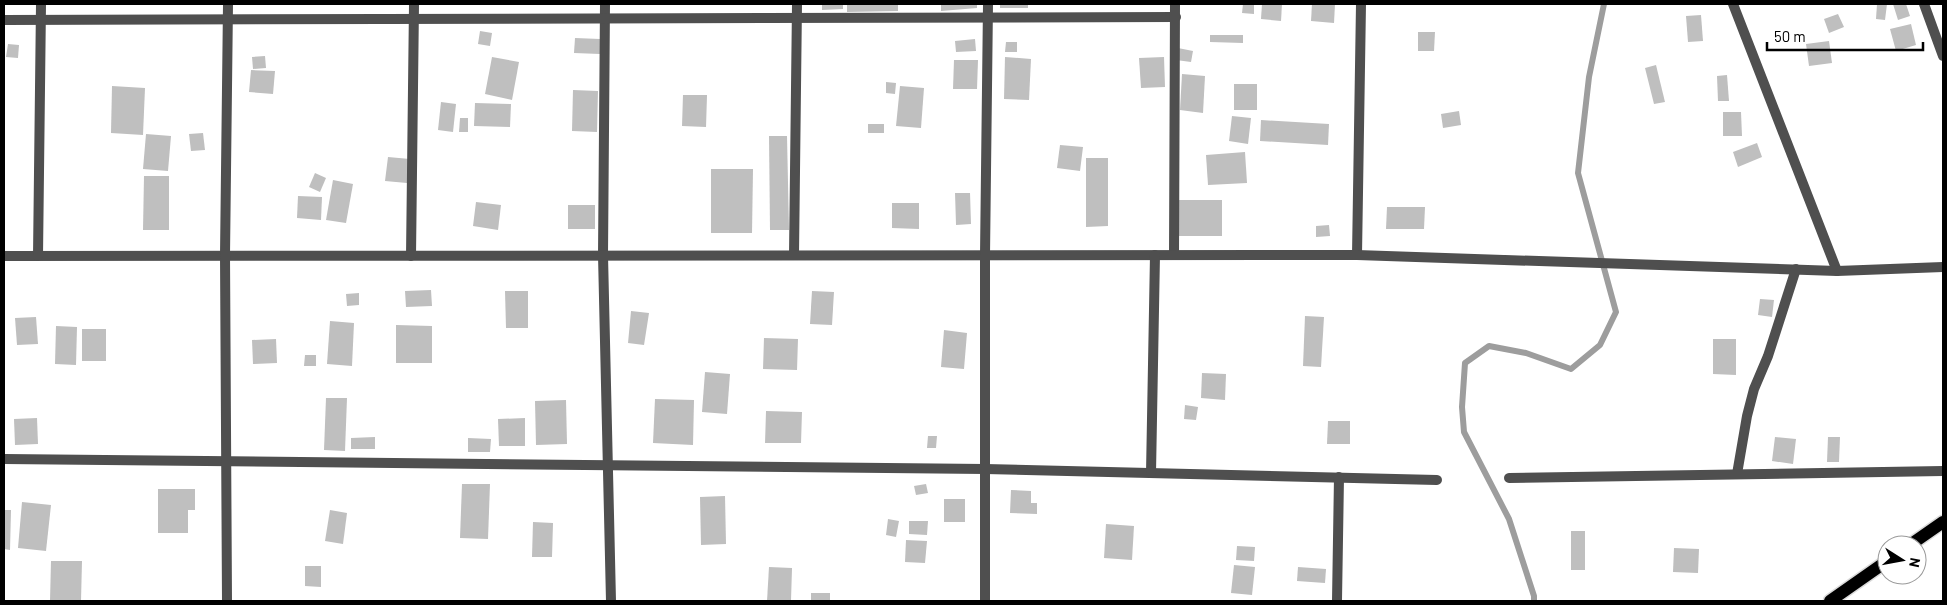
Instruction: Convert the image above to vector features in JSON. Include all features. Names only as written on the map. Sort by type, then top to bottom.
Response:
[{"type":"main road","points":[[1924,535],[1943,522]]},
{"type":"main road","points":[[1830,601],[1877,568]]},
{"type":"street","points":[[38,256],[41,4]]},
{"type":"street","points":[[226,601],[225,256],[228,4]]},
{"type":"street","points":[[411,256],[414,4]]},
{"type":"street","points":[[605,4],[603,256],[611,601]]},
{"type":"street","points":[[794,255],[797,4]]},
{"type":"street","points":[[985,601],[985,255],[988,4]]},
{"type":"street","points":[[1174,255],[1176,4]]},
{"type":"street","points":[[1356,255],[1361,4]]},
{"type":"street","points":[[1733,4],[1837,272]]},
{"type":"street","points":[[1924,4],[1943,56]]},
{"type":"street","points":[[4,20],[1176,18]]},
{"type":"street","points":[[1151,473],[1155,255]]},
{"type":"street","points":[[4,256],[1356,255],[1796,269],[1837,272],[1943,266]]},
{"type":"street","points":[[1737,474],[1754,388],[1768,356],[1796,269]]},
{"type":"street","points":[[4,459],[985,469],[1437,480]]},
{"type":"street","points":[[1509,478],[1943,471]]},
{"type":"street","points":[[1337,601],[1340,477]]},
{"type":"building","points":[[822,4],[843,4],[843,9],[822,10]]},
{"type":"building","points":[[847,4],[898,4],[898,11],[847,12]]},
{"type":"building","points":[[941,4],[977,4],[977,8],[941,11]]},
{"type":"building","points":[[1000,4],[1028,4],[1028,8],[1000,8]]},
{"type":"building","points":[[1243,4],[1254,4],[1254,14],[1242,13]]},
{"type":"building","points":[[1262,4],[1282,4],[1281,21],[1261,19]]},
{"type":"building","points":[[1312,4],[1335,4],[1334,23],[1311,21]]},
{"type":"building","points":[[1877,4],[1887,4],[1885,20],[1876,19]]},
{"type":"building","points":[[1893,4],[1906,4],[1910,16],[1898,20]]},
{"type":"building","points":[[1838,14],[1844,27],[1829,33],[1824,19]]},
{"type":"building","points":[[1701,15],[1703,41],[1688,42],[1686,16]]},
{"type":"building","points":[[1911,24],[1916,45],[1896,51],[1890,29]]},
{"type":"building","points":[[480,31],[492,33],[490,46],[478,44]]},
{"type":"building","points":[[1418,32],[1435,32],[1434,51],[1418,51]]},
{"type":"building","points":[[1210,35],[1243,35],[1243,43],[1210,42]]},
{"type":"building","points":[[575,38],[600,39],[600,54],[574,53]]},
{"type":"building","points":[[975,39],[976,51],[956,52],[955,41]]},
{"type":"building","points":[[1829,41],[1832,63],[1809,66],[1806,44]]},
{"type":"building","points":[[1006,42],[1017,42],[1017,52],[1005,52]]},
{"type":"building","points":[[8,44],[19,45],[18,58],[6,57]]},
{"type":"building","points":[[1178,48],[1193,51],[1191,62],[1176,60]]},
{"type":"building","points":[[265,56],[266,68],[253,69],[252,57]]},
{"type":"building","points":[[492,57],[519,62],[512,100],[485,94]]},
{"type":"building","points":[[1005,57],[1031,59],[1029,100],[1004,99]]},
{"type":"building","points":[[1164,57],[1165,87],[1141,88],[1139,58]]},
{"type":"building","points":[[954,60],[978,60],[977,89],[953,89]]},
{"type":"building","points":[[1656,65],[1665,102],[1654,104],[1645,68]]},
{"type":"building","points":[[251,70],[275,71],[273,94],[249,92]]},
{"type":"building","points":[[1182,74],[1205,76],[1203,113],[1180,110]]},
{"type":"building","points":[[1727,75],[1729,101],[1718,101],[1717,76]]},
{"type":"building","points":[[886,82],[896,83],[895,94],[886,93]]},
{"type":"building","points":[[1234,84],[1257,84],[1257,110],[1234,110]]},
{"type":"building","points":[[112,86],[145,88],[143,135],[111,133]]},
{"type":"building","points":[[900,86],[924,88],[921,128],[896,126]]},
{"type":"building","points":[[573,90],[598,91],[597,132],[572,131]]},
{"type":"building","points":[[683,95],[707,95],[706,127],[682,126]]},
{"type":"building","points":[[441,102],[456,104],[453,132],[438,130]]},
{"type":"building","points":[[475,103],[511,104],[510,127],[474,126]]},
{"type":"building","points":[[1459,111],[1461,125],[1443,128],[1441,114]]},
{"type":"building","points":[[1723,112],[1741,112],[1742,136],[1723,136]]},
{"type":"building","points":[[1232,116],[1251,118],[1248,144],[1229,141]]},
{"type":"building","points":[[460,118],[468,118],[468,132],[459,132]]},
{"type":"building","points":[[1261,120],[1329,124],[1328,145],[1260,141]]},
{"type":"building","points":[[868,124],[884,124],[884,133],[868,133]]},
{"type":"building","points":[[203,133],[205,150],[191,151],[189,134]]},
{"type":"building","points":[[146,134],[171,136],[168,171],[143,169]]},
{"type":"building","points":[[769,136],[787,136],[789,230],[770,230]]},
{"type":"building","points":[[1757,143],[1762,157],[1738,167],[1733,152]]},
{"type":"building","points":[[1060,145],[1083,147],[1080,171],[1057,168]]},
{"type":"building","points":[[1245,152],[1247,183],[1208,185],[1206,155]]},
{"type":"building","points":[[388,157],[410,159],[407,183],[385,181]]},
{"type":"building","points":[[1086,158],[1108,158],[1108,226],[1086,227]]},
{"type":"building","points":[[711,169],[753,169],[752,233],[711,233]]},
{"type":"building","points":[[315,173],[326,178],[320,192],[309,187]]},
{"type":"building","points":[[144,176],[169,176],[169,230],[143,230]]},
{"type":"building","points":[[333,180],[353,184],[346,223],[326,220]]},
{"type":"building","points":[[955,193],[970,193],[971,224],[956,225]]},
{"type":"building","points":[[298,196],[322,197],[321,220],[297,218]]},
{"type":"building","points":[[1179,200],[1222,200],[1222,236],[1179,236]]},
{"type":"building","points":[[476,202],[501,205],[498,230],[473,226]]},
{"type":"building","points":[[892,203],[919,203],[919,229],[892,228]]},
{"type":"building","points":[[568,205],[595,205],[595,229],[568,229]]},
{"type":"building","points":[[1387,207],[1425,207],[1424,229],[1386,229]]},
{"type":"building","points":[[1329,225],[1330,236],[1316,237],[1316,226]]},
{"type":"building","points":[[431,290],[432,306],[406,307],[405,291]]},
{"type":"building","points":[[505,291],[528,291],[528,328],[506,328]]},
{"type":"building","points":[[812,291],[834,292],[832,325],[810,324]]},
{"type":"building","points":[[359,293],[359,305],[347,306],[346,294]]},
{"type":"building","points":[[1760,299],[1774,300],[1772,317],[1758,315]]},
{"type":"building","points":[[631,311],[649,313],[644,345],[628,343]]},
{"type":"building","points":[[1305,316],[1324,317],[1321,367],[1303,366]]},
{"type":"building","points":[[36,317],[38,344],[17,345],[15,318]]},
{"type":"building","points":[[330,321],[354,323],[352,366],[327,364]]},
{"type":"building","points":[[396,325],[432,326],[432,363],[396,363]]},
{"type":"building","points":[[56,326],[77,327],[76,365],[55,364]]},
{"type":"building","points":[[82,329],[106,329],[106,361],[82,361]]},
{"type":"building","points":[[944,330],[967,333],[964,369],[941,367]]},
{"type":"building","points":[[764,338],[798,339],[797,370],[763,369]]},
{"type":"building","points":[[276,339],[277,363],[253,364],[252,340]]},
{"type":"building","points":[[1713,339],[1736,339],[1736,375],[1713,374]]},
{"type":"building","points":[[305,355],[316,355],[316,366],[304,366]]},
{"type":"building","points":[[705,372],[730,374],[727,414],[702,412]]},
{"type":"building","points":[[1202,373],[1226,374],[1225,400],[1201,398]]},
{"type":"building","points":[[326,398],[347,398],[345,451],[324,450]]},
{"type":"building","points":[[655,399],[694,400],[693,445],[653,443]]},
{"type":"building","points":[[566,400],[567,444],[536,445],[535,401]]},
{"type":"building","points":[[1185,405],[1198,407],[1196,420],[1184,419]]},
{"type":"building","points":[[766,411],[802,412],[801,443],[765,443]]},
{"type":"building","points":[[37,418],[38,444],[15,445],[14,419]]},
{"type":"building","points":[[525,418],[525,446],[499,446],[498,419]]},
{"type":"building","points":[[1328,421],[1350,421],[1350,444],[1327,444]]},
{"type":"building","points":[[928,436],[937,436],[936,448],[927,448]]},
{"type":"building","points":[[375,437],[375,449],[351,449],[351,438]]},
{"type":"building","points":[[1775,437],[1796,439],[1793,464],[1772,461]]},
{"type":"building","points":[[1828,437],[1840,437],[1839,462],[1827,462]]},
{"type":"building","points":[[468,438],[491,439],[490,452],[468,452]]},
{"type":"building","points":[[462,484],[490,484],[488,539],[460,538]]},
{"type":"building","points":[[926,484],[928,493],[916,495],[914,486]]},
{"type":"building","points":[[158,489],[195,489],[195,510],[188,510],[188,533],[158,533]]},
{"type":"building","points":[[1011,490],[1031,491],[1031,503],[1037,503],[1037,514],[1010,513]]},
{"type":"building","points":[[725,496],[726,544],[701,545],[700,497]]},
{"type":"building","points":[[944,499],[965,499],[965,522],[944,522]]},
{"type":"building","points":[[22,502],[51,505],[46,551],[18,548]]},
{"type":"building","points":[[4,510],[11,510],[10,550],[4,549]]},
{"type":"building","points":[[330,510],[347,513],[343,544],[325,541]]},
{"type":"building","points":[[888,519],[899,521],[896,537],[886,535]]},
{"type":"building","points":[[909,521],[928,521],[927,535],[909,534]]},
{"type":"building","points":[[533,522],[553,523],[552,557],[532,557]]},
{"type":"building","points":[[1106,524],[1134,526],[1132,560],[1104,558]]},
{"type":"building","points":[[1571,531],[1585,531],[1585,570],[1571,570]]},
{"type":"building","points":[[906,540],[927,541],[925,563],[905,562]]},
{"type":"building","points":[[1237,546],[1255,547],[1254,561],[1236,560]]},
{"type":"building","points":[[1674,548],[1699,549],[1698,573],[1673,572]]},
{"type":"building","points":[[51,561],[82,561],[81,601],[50,601]]},
{"type":"building","points":[[1234,565],[1255,567],[1252,595],[1231,593]]},
{"type":"building","points":[[305,566],[321,566],[321,587],[305,586]]},
{"type":"building","points":[[769,567],[792,568],[791,601],[767,601]]},
{"type":"building","points":[[1298,567],[1326,569],[1325,583],[1297,581]]},
{"type":"building","points":[[811,593],[830,593],[830,601],[811,601]]},
{"type":"waterway","points":[[1534,601],[1509,519],[1464,432],[1462,407],[1465,363],[1489,346],[1526,353],[1571,369],[1600,345],[1616,312],[1578,173],[1589,77],[1604,4]]}]
